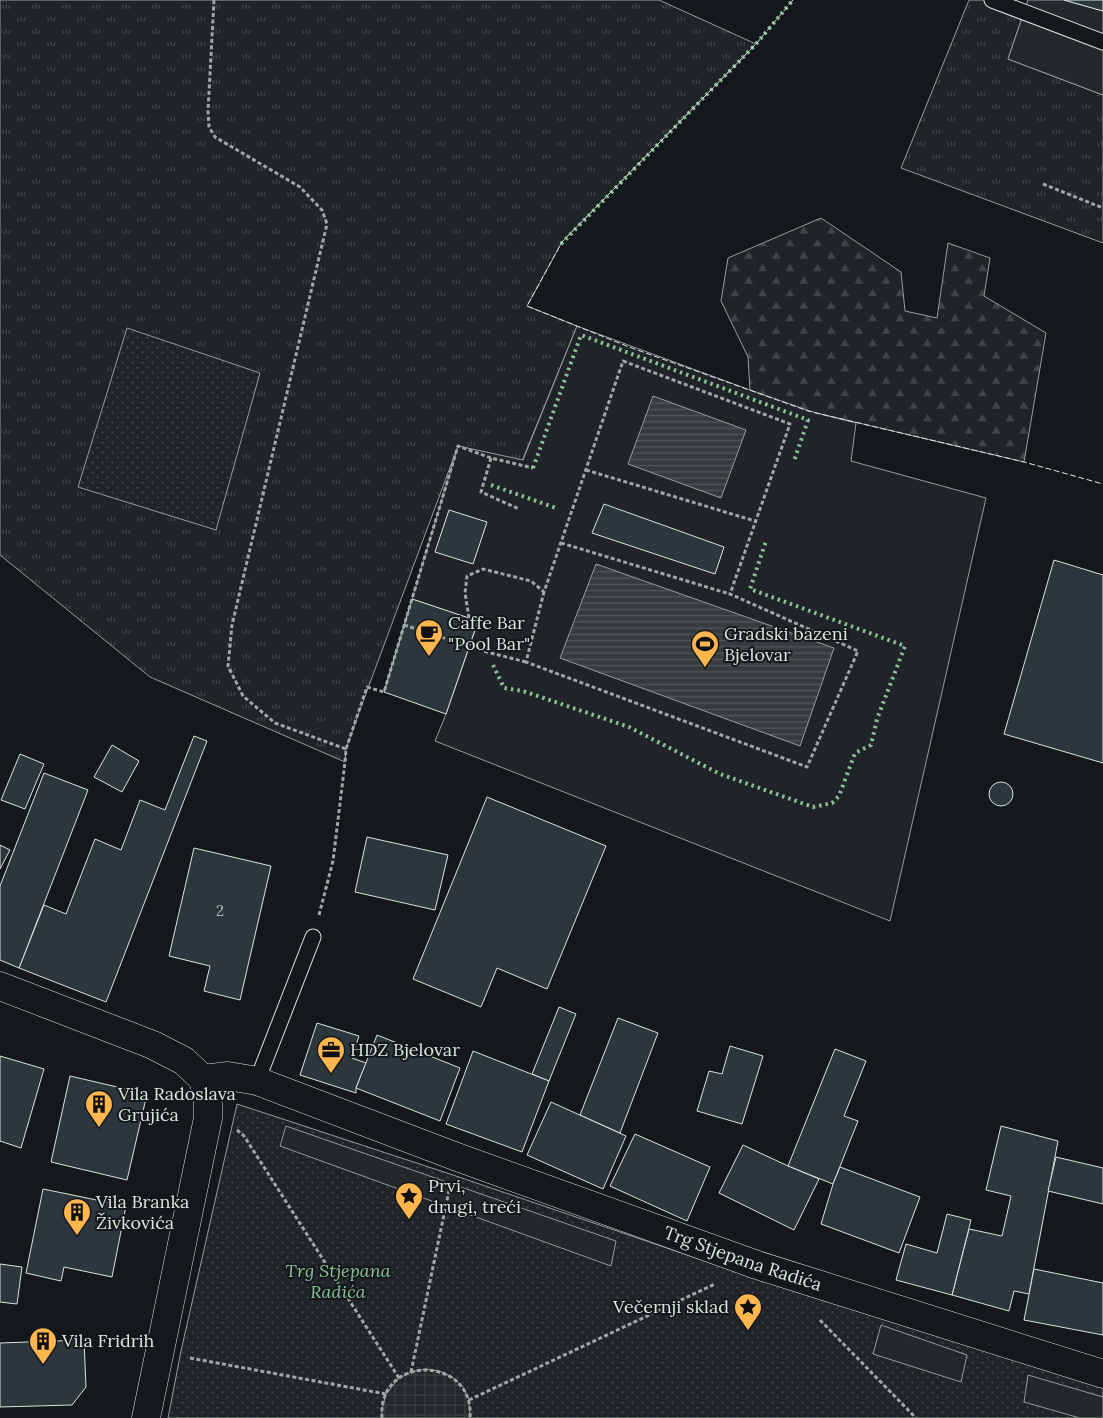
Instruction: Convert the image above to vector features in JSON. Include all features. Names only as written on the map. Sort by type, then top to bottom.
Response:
[{"type":"street","points":[[0,986],[153,1045],[184,1061],[203,1079],[208,1098],[208,1118],[146,1418]]},
{"type":"street","name":"Trg Stjepana Radića","points":[[203,1079],[228,1076],[257,1080],[457,1157],[757,1265],[1103,1374]]},
{"type":"lane","points":[[992,0],[1103,42]]},
{"type":"lane","points":[[257,1080],[313,938]]},
{"type":"path","points":[[214,0],[208,111],[209,127],[215,138],[300,187],[322,210],[327,224],[232,625],[228,666],[243,696],[275,723],[346,749]]},
{"type":"path","points":[[1043,184],[1103,208]]},
{"type":"path","points":[[526,662],[544,592],[623,361],[790,424],[730,594]]},
{"type":"path","points":[[313,938],[332,861],[346,749],[367,686],[384,692],[458,446],[491,458],[533,468]]},
{"type":"path","points":[[491,458],[481,492],[519,509]]},
{"type":"path","points":[[586,470],[755,521]]},
{"type":"path","points":[[404,625],[483,651],[526,662],[807,767],[858,651],[730,594],[561,543]]},
{"type":"path","points":[[469,618],[465,593],[467,576],[482,569],[531,581],[544,592]]},
{"type":"path","points":[[208,1118],[228,1122],[244,1136],[399,1378]]},
{"type":"path","points":[[411,1372],[457,1157]]},
{"type":"path","points":[[469,1400],[757,1265]]},
{"type":"path","points":[[819,1319],[916,1418]]},
{"type":"path","points":[[160,1352],[386,1394]]},
{"type":"path","points":[[382,1418],[386,1394],[391,1386],[399,1378],[411,1372],[425,1369],[439,1371],[452,1377],[463,1387],[469,1400],[470,1418]]},
{"type":"green space","points":[[0,0],[659,0],[756,44],[562,242],[527,306],[577,326],[522,461],[458,446],[358,715],[346,749],[345,762],[150,677],[0,555]]},
{"type":"green space","points":[[969,0],[992,0],[1024,12],[1008,59],[1103,95],[1103,243],[901,168]]},
{"type":"green space","points":[[821,218],[901,272],[905,311],[937,318],[948,243],[990,258],[984,296],[1046,333],[1024,462],[808,411],[750,390],[748,357],[721,301],[728,258]]},
{"type":"green space","name":"Gradski bazeni Bjelovar","points":[[577,326],[816,413],[856,423],[851,461],[986,498],[890,921],[435,741],[478,622],[412,599],[458,446],[523,460]]},
{"type":"green space","points":[[127,328],[260,373],[216,530],[78,487]]},
{"type":"green space","name":"Trg Stjepana Radića","points":[[237,1104],[453,1175],[784,1288],[1103,1388],[1103,1418],[168,1418],[181,1351]]},
{"type":"shaded area","points":[[1028,0],[1064,0],[1103,11],[1103,95],[1008,59]]},
{"type":"shaded area","points":[[653,396],[746,430],[721,498],[628,464]]},
{"type":"shaded area","points":[[596,564],[834,648],[800,746],[560,658]]},
{"type":"shaded area","points":[[286,1126],[616,1241],[611,1266],[280,1146]]},
{"type":"shaded area","points":[[881,1325],[967,1355],[961,1382],[873,1354]]},
{"type":"shaded area","points":[[425,1369],[439,1371],[452,1377],[463,1387],[469,1400],[470,1418],[382,1418],[386,1394],[399,1378],[411,1372]]},
{"type":"shaded area","points":[[1028,1375],[1103,1397],[1103,1418],[1080,1418],[1024,1402]]},
{"type":"building","points":[[1064,0],[1103,0],[1103,11]]},
{"type":"building","points":[[604,504],[724,547],[715,574],[592,533]]},
{"type":"building","points":[[449,510],[487,522],[473,564],[435,552]]},
{"type":"building","points":[[1054,560],[1103,575],[1103,763],[1004,734]]},
{"type":"building","points":[[412,599],[478,621],[446,714],[384,692]]},
{"type":"building","points":[[194,736],[207,741],[106,1002],[19,968],[44,905],[66,914],[95,839],[121,850],[140,800],[165,810]]},
{"type":"building","points":[[112,745],[139,761],[122,792],[94,777]]},
{"type":"building","points":[[20,754],[44,764],[25,809],[1,800]]},
{"type":"building","points":[[44,773],[88,790],[19,968],[0,960],[0,886]]},
{"type":"building","points":[[1001,782],[1010,785],[1013,794],[1010,803],[1001,806],[992,803],[989,794],[992,785]]},
{"type":"building","points":[[487,797],[606,846],[547,989],[497,968],[481,1007],[413,979]]},
{"type":"building","points":[[367,837],[448,855],[435,910],[355,892]]},
{"type":"building","points":[[0,845],[10,850],[0,869]]},
{"type":"building","points":[[194,848],[271,866],[240,1000],[204,991],[210,966],[169,956]]},
{"type":"building","points":[[559,1007],[576,1014],[549,1081],[532,1074]]},
{"type":"building","points":[[618,1018],[658,1033],[620,1133],[580,1115]]},
{"type":"building","points":[[317,1023],[359,1036],[352,1058],[366,1063],[356,1088],[356,1093],[300,1075]]},
{"type":"building","points":[[377,1035],[460,1068],[440,1121],[356,1088]]},
{"type":"building","points":[[730,1046],[763,1056],[742,1124],[697,1111],[709,1071],[722,1074]]},
{"type":"building","points":[[835,1049],[866,1061],[844,1116],[858,1121],[833,1184],[788,1166]]},
{"type":"building","points":[[473,1051],[549,1081],[522,1152],[446,1124]]},
{"type":"building","points":[[0,1056],[44,1069],[21,1148],[0,1141]]},
{"type":"building","name":"Vila Radoslava Grujića","points":[[70,1076],[147,1094],[127,1180],[51,1162]]},
{"type":"building","points":[[551,1102],[626,1136],[603,1189],[527,1155]]},
{"type":"building","points":[[1001,1126],[1058,1141],[1029,1294],[1014,1291],[1009,1311],[952,1295],[969,1229],[1002,1236],[1011,1196],[986,1190]]},
{"type":"building","points":[[635,1134],[710,1167],[687,1221],[610,1186]]},
{"type":"building","points":[[743,1145],[819,1179],[794,1230],[719,1193]]},
{"type":"building","points":[[1056,1157],[1103,1168],[1103,1204],[1048,1191]]},
{"type":"building","points":[[840,1167],[920,1197],[899,1253],[821,1224]]},
{"type":"building","name":"Vila Branka Živkovića","points":[[43,1189],[126,1206],[112,1277],[64,1267],[61,1281],[26,1273]]},
{"type":"building","points":[[947,1214],[971,1220],[952,1295],[896,1280],[906,1244],[937,1253]]},
{"type":"building","points":[[0,1264],[22,1267],[17,1304],[0,1302]]},
{"type":"building","points":[[1034,1269],[1103,1283],[1103,1335],[1024,1320]]},
{"type":"building","name":"Vila Fridrih","points":[[84,1340],[86,1387],[72,1405],[0,1407],[0,1343]]},
{"type":"hedge","points":[[561,244],[756,44],[793,0]]},
{"type":"hedge","points":[[533,468],[581,335],[808,420],[794,461]]},
{"type":"hedge","points":[[491,485],[556,508]]},
{"type":"hedge","points":[[493,665],[504,688],[523,691],[629,727],[720,774],[813,807],[832,803],[839,796],[855,753],[871,745],[877,719],[905,646],[750,589],[766,541]]},
{"type":"fence","points":[[793,0],[756,44],[562,242],[527,306],[629,347],[808,411],[1024,462],[1103,484]]},
{"type":"place","name":"Caffe Bar \"Pool Bar\"","points":[[429,657]]},
{"type":"place","name":"Gradski bazeni Bjelovar","points":[[705,668]]},
{"type":"place","name":"HDZ Bjelovar","points":[[331,1074]]},
{"type":"place","name":"Vila Radoslava Grujića","points":[[99,1128]]},
{"type":"place","name":"Prvi, drugi, treći","points":[[409,1220]]},
{"type":"place","name":"Vila Branka Živkovića","points":[[77,1236]]},
{"type":"place","name":"Večernji sklad","points":[[748,1331]]},
{"type":"place","name":"Vila Fridrih","points":[[43,1365]]}]
